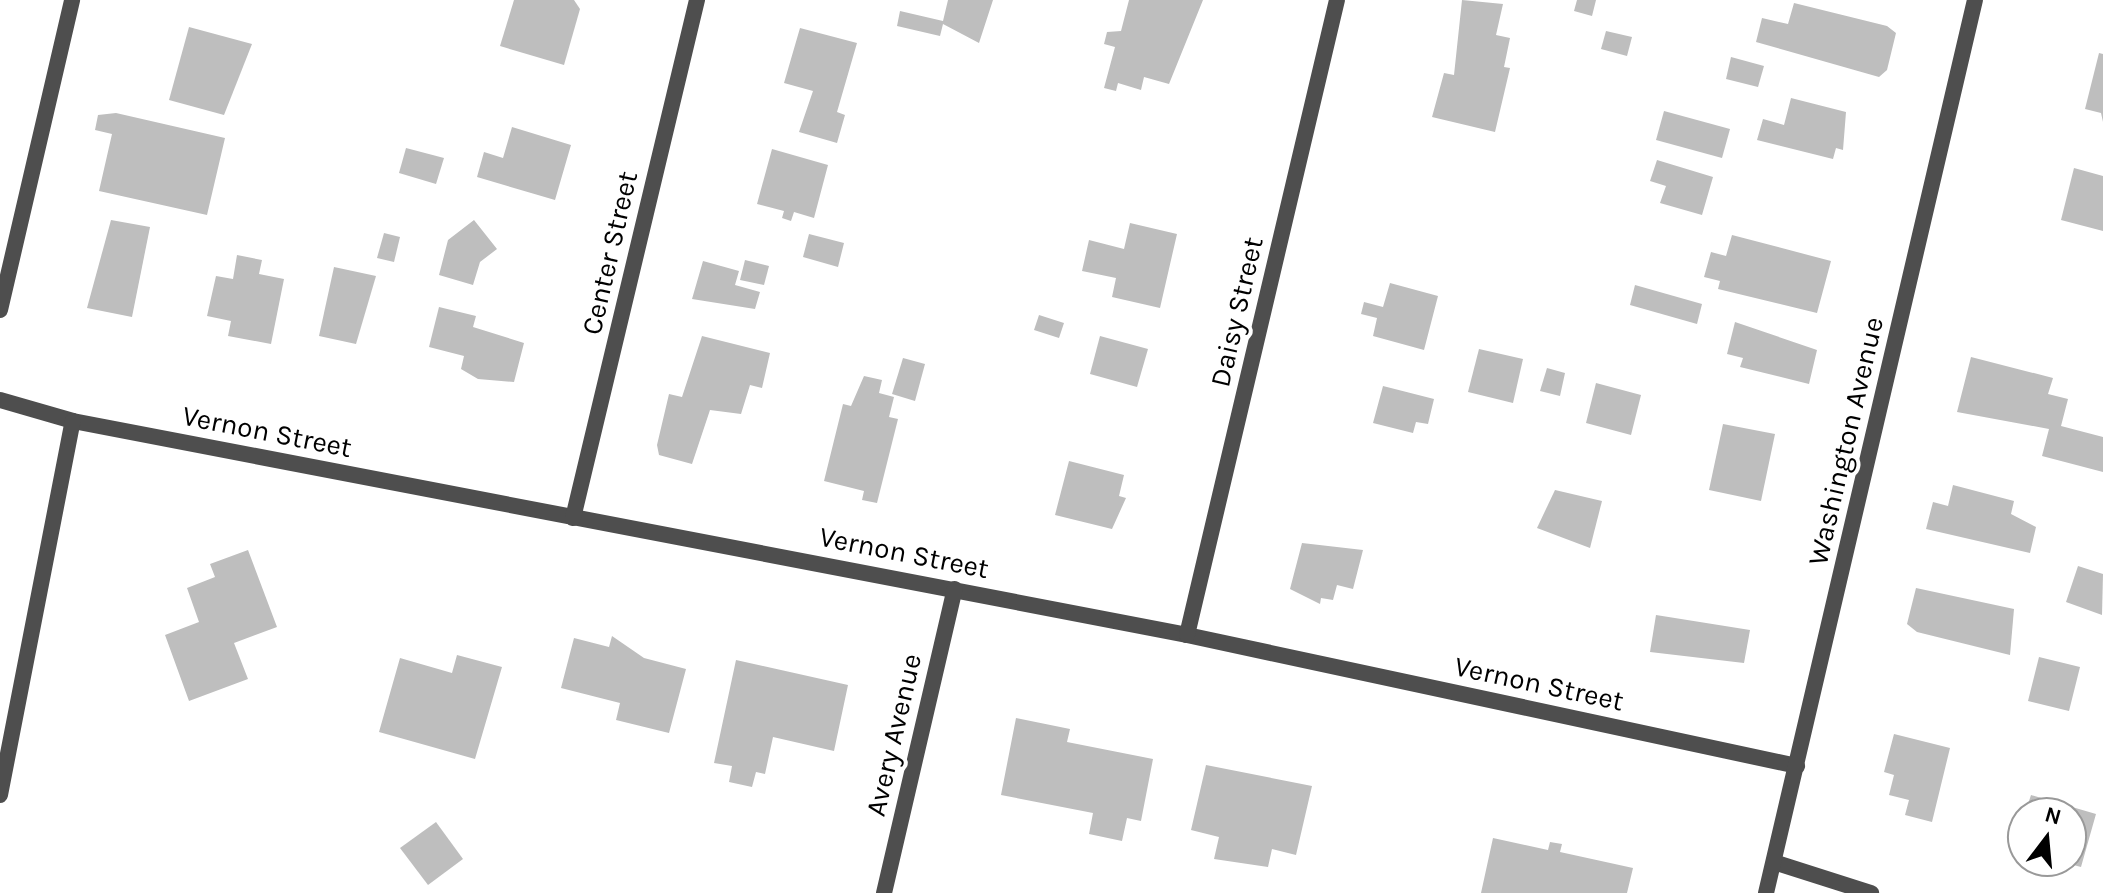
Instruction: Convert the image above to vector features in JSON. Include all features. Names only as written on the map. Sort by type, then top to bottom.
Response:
[{"type":"street","points":[[0,310],[72,0]]},
{"type":"street","name":"Center Street","points":[[573,518],[697,0]]},
{"type":"street","name":"Daisy Street","points":[[1187,635],[1337,0]]},
{"type":"street","name":"Washington Avenue","points":[[1766,893],[1975,0]]},
{"type":"street","name":"Vernon Street","points":[[0,400],[73,421],[1187,635],[1797,766]]},
{"type":"street","points":[[0,795],[73,421]]},
{"type":"street","name":"Avery Avenue","points":[[884,893],[955,589]]},
{"type":"street","points":[[1774,862],[1871,893]]},
{"type":"building","points":[[514,0],[574,0],[580,9],[564,65],[500,46]]},
{"type":"building","points":[[948,0],[993,0],[979,43],[943,24],[940,36],[897,26],[900,11],[943,21]]},
{"type":"building","points":[[1129,0],[1203,0],[1169,84],[1144,77],[1141,90],[1118,83],[1116,91],[1104,88],[1115,47],[1104,44],[1107,32],[1121,31]]},
{"type":"building","points":[[1462,0],[1503,4],[1496,35],[1510,38],[1504,67],[1510,68],[1495,132],[1432,117],[1444,73],[1454,75]]},
{"type":"building","points":[[1577,0],[1596,0],[1592,16],[1574,11]]},
{"type":"building","points":[[1794,3],[1887,26],[1896,33],[1887,70],[1879,77],[1756,42],[1762,18],[1788,24]]},
{"type":"building","points":[[189,27],[252,44],[224,115],[169,100]]},
{"type":"building","points":[[800,28],[857,43],[837,112],[845,115],[837,143],[799,132],[813,91],[784,83]]},
{"type":"building","points":[[1606,31],[1632,37],[1627,56],[1601,49]]},
{"type":"building","points":[[2099,53],[2103,54],[2103,122],[2101,113],[2085,109]]},
{"type":"building","points":[[1731,57],[1764,66],[1758,87],[1726,79]]},
{"type":"building","points":[[1791,98],[1846,112],[1843,150],[1836,148],[1833,159],[1757,140],[1763,119],[1784,125]]},
{"type":"building","points":[[1664,111],[1730,129],[1722,158],[1656,140]]},
{"type":"building","points":[[116,113],[225,138],[207,215],[99,191],[112,134],[95,130],[98,115]]},
{"type":"building","points":[[512,127],[571,145],[555,200],[477,177],[484,152],[503,158]]},
{"type":"building","points":[[406,148],[444,158],[436,184],[399,173]]},
{"type":"building","points":[[772,149],[828,165],[814,218],[794,212],[791,221],[782,218],[784,211],[757,204]]},
{"type":"building","points":[[1657,160],[1713,177],[1702,215],[1660,203],[1666,186],[1650,181]]},
{"type":"building","points":[[2074,168],[2103,176],[2103,231],[2061,220]]},
{"type":"building","points":[[111,220],[150,227],[132,317],[87,308]]},
{"type":"building","points":[[474,220],[497,249],[480,262],[473,285],[439,275],[448,240]]},
{"type":"building","points":[[1130,223],[1177,234],[1160,308],[1112,297],[1116,278],[1082,271],[1089,240],[1124,249]]},
{"type":"building","points":[[384,233],[400,237],[394,262],[377,258]]},
{"type":"building","points":[[809,234],[844,243],[838,267],[803,257]]},
{"type":"building","points":[[1732,235],[1831,261],[1817,313],[1718,289],[1720,281],[1704,277],[1711,252],[1726,256]]},
{"type":"building","points":[[237,255],[262,260],[259,274],[284,279],[271,344],[228,336],[231,321],[207,316],[216,276],[233,279]]},
{"type":"building","points":[[745,260],[769,266],[764,285],[740,280]]},
{"type":"building","points":[[703,261],[739,271],[735,285],[760,292],[755,309],[692,299]]},
{"type":"building","points":[[334,267],[376,276],[356,344],[319,336]]},
{"type":"building","points":[[1390,283],[1438,296],[1424,350],[1373,336],[1377,318],[1361,314],[1364,302],[1383,307]]},
{"type":"building","points":[[1635,285],[1702,304],[1697,324],[1630,305]]},
{"type":"building","points":[[439,307],[476,316],[473,327],[524,343],[514,382],[478,379],[461,369],[464,356],[429,347]]},
{"type":"building","points":[[1039,315],[1064,323],[1059,338],[1034,330]]},
{"type":"building","points":[[1735,322],[1817,350],[1809,384],[1740,367],[1743,358],[1727,354]]},
{"type":"building","points":[[702,336],[770,353],[762,388],[750,385],[741,414],[710,410],[692,464],[659,455],[657,445],[669,394],[682,397]]},
{"type":"building","points":[[1100,336],[1148,349],[1137,387],[1090,374]]},
{"type":"building","points":[[1479,349],[1523,359],[1513,403],[1468,392]]},
{"type":"building","points":[[1971,357],[2053,378],[2048,394],[2068,399],[2061,426],[2103,437],[2103,472],[2042,456],[2049,429],[1957,412]]},
{"type":"building","points":[[903,358],[925,364],[915,401],[892,394]]},
{"type":"building","points":[[1547,368],[1565,373],[1560,396],[1540,391]]},
{"type":"building","points":[[864,376],[882,380],[879,393],[894,397],[889,417],[898,419],[877,503],[862,500],[864,491],[824,481],[843,404],[851,406]]},
{"type":"building","points":[[1596,383],[1641,395],[1631,435],[1586,423]]},
{"type":"building","points":[[1383,386],[1434,399],[1428,424],[1416,422],[1413,433],[1373,423]]},
{"type":"building","points":[[1723,424],[1775,434],[1761,501],[1709,490]]},
{"type":"building","points":[[1069,461],[1124,475],[1119,496],[1126,498],[1112,529],[1055,515]]},
{"type":"building","points":[[1953,485],[2014,501],[2011,514],[2036,527],[2030,553],[1926,529],[1933,502],[1948,506]]},
{"type":"building","points":[[1555,490],[1602,501],[1590,548],[1537,528]]},
{"type":"building","points":[[1302,543],[1363,550],[1353,589],[1337,585],[1333,600],[1321,598],[1320,604],[1290,589]]},
{"type":"building","points":[[248,550],[277,627],[234,643],[248,679],[189,701],[165,635],[199,622],[187,588],[215,577],[210,564]]},
{"type":"building","points":[[2078,566],[2103,574],[2102,615],[2066,602]]},
{"type":"building","points":[[1916,588],[2014,609],[2010,655],[1917,632],[1907,624]]},
{"type":"building","points":[[1656,615],[1750,630],[1744,663],[1650,652]]},
{"type":"building","points":[[612,636],[644,658],[686,669],[669,733],[616,720],[620,703],[561,688],[574,638],[609,647]]},
{"type":"building","points":[[457,655],[502,667],[475,759],[379,732],[400,658],[452,673]]},
{"type":"building","points":[[2039,657],[2080,667],[2069,711],[2028,701]]},
{"type":"building","points":[[736,660],[848,685],[834,751],[773,737],[765,774],[756,772],[752,787],[729,782],[732,766],[714,763]]},
{"type":"building","points":[[1016,718],[1070,729],[1067,742],[1153,759],[1141,821],[1127,818],[1122,841],[1089,834],[1093,813],[1001,795]]},
{"type":"building","points":[[1894,734],[1950,748],[1932,822],[1905,815],[1909,800],[1889,795],[1894,775],[1884,772]]},
{"type":"building","points":[[1206,765],[1312,786],[1296,855],[1272,849],[1268,867],[1214,859],[1219,837],[1191,830]]},
{"type":"building","points":[[2087,811],[2096,814],[2087,846]]},
{"type":"building","points":[[436,822],[463,859],[428,885],[400,848]]},
{"type":"building","points":[[1493,838],[1548,850],[1550,842],[1562,844],[1560,852],[1633,868],[1627,893],[1481,893]]}]
